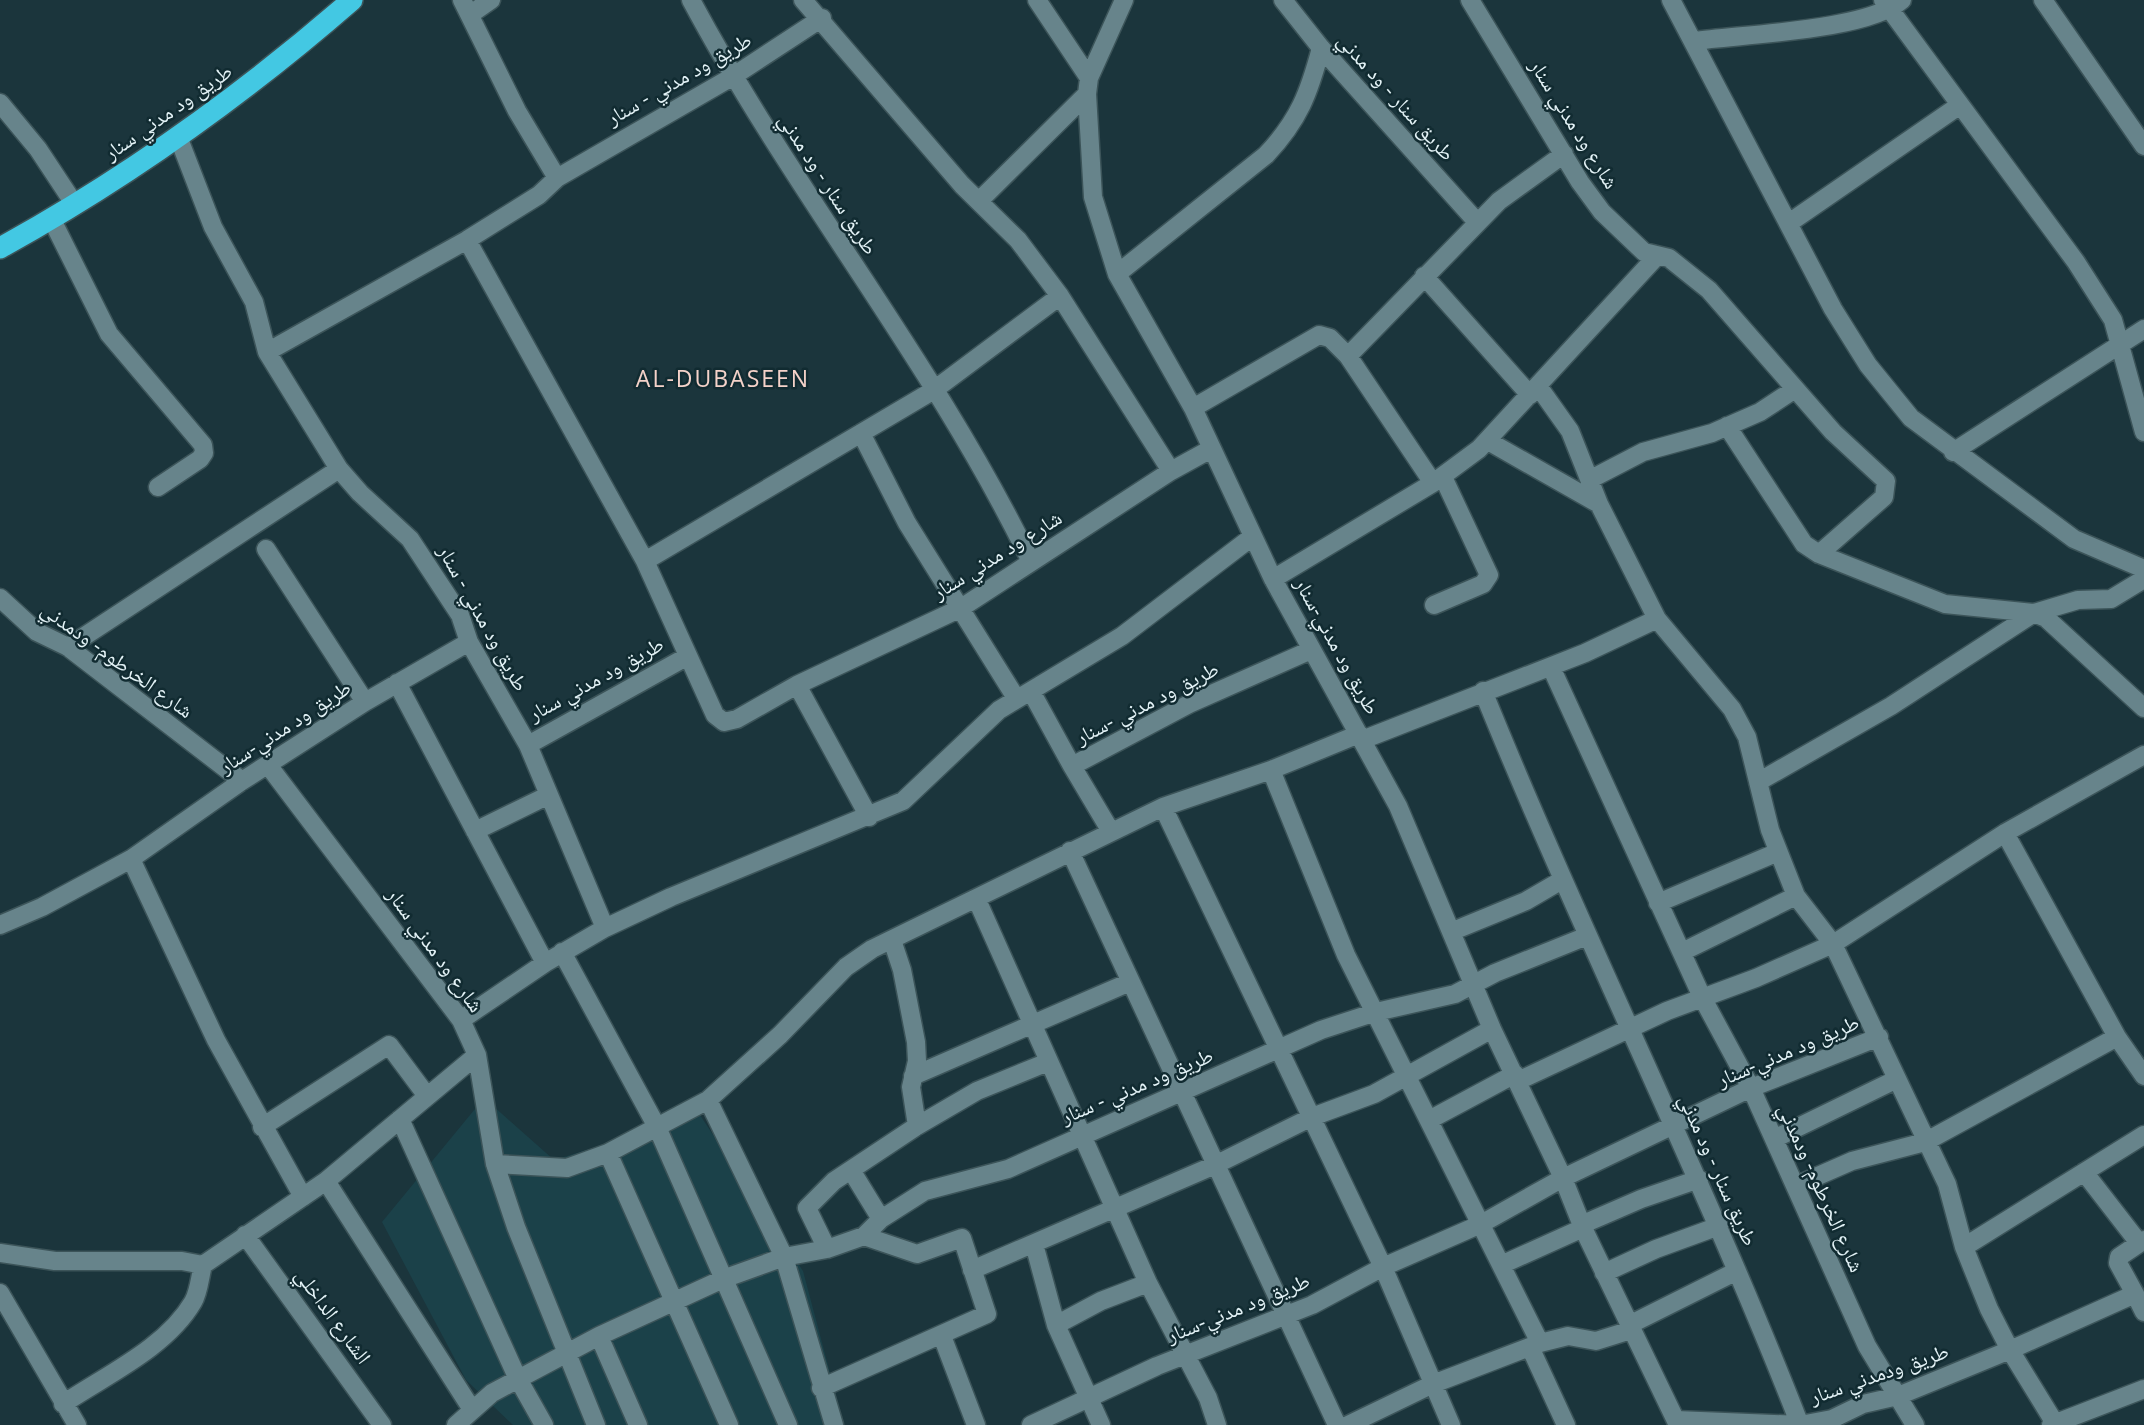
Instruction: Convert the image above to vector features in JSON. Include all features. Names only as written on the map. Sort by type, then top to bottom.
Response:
[{"type":"highway","name":"طريق ود مدني سنار","points":[[0,248],[52,220],[179,139],[303,43],[352,0]]},
{"type":"street","points":[[491,0],[466,7],[517,111],[557,178]]},
{"type":"street","name":"طريق سنار - ود مدني","points":[[691,0],[732,77],[934,390],[985,475],[1031,562]]},
{"type":"street","points":[[803,0],[822,18],[942,162],[1018,240],[1060,296],[1171,471]]},
{"type":"street","points":[[1037,0],[1088,86]]},
{"type":"street","points":[[979,201],[1088,86],[1124,0]]},
{"type":"street","name":"طريق سنار - ود مدني","points":[[1283,0],[1321,48],[1477,222]]},
{"type":"street","name":"شارع ود مدني سنار","points":[[1470,0],[1580,182],[1619,230],[1644,252],[1678,264],[1709,290],[1833,432],[1878,471],[1887,488],[1884,497],[1819,554]]},
{"type":"street","points":[[1671,0],[1833,309],[1868,365],[1911,418],[1953,452],[2074,539],[2144,569]]},
{"type":"street","points":[[2043,0],[2144,146]]},
{"type":"street","points":[[1694,41],[1798,30],[1851,21],[1892,3],[1960,105],[2076,262],[2113,320],[2122,344],[2144,432]]},
{"type":"street","name":"طريق ود مدني - سنار","points":[[267,352],[467,240],[540,195],[557,178],[732,77],[822,18]]},
{"type":"street","name":"طريق سنار - ود مدني","points":[[1117,274],[1272,148],[1300,114],[1321,48]]},
{"type":"street","name":"طريق ود مدني-سنار","points":[[1088,86],[1089,161],[1093,197],[1117,274],[1193,408],[1273,579],[1398,806],[1492,1028],[1563,1178],[1604,1273],[1677,1422]]},
{"type":"street","points":[[0,103],[38,149],[75,205]]},
{"type":"street","points":[[1789,223],[1960,105]]},
{"type":"street","name":"طريق ود مدني - سنار","points":[[179,139],[213,227],[254,302],[267,352],[340,469],[360,493],[410,539],[427,561],[460,615],[469,642],[528,745],[605,928]]},
{"type":"street","points":[[1348,356],[1477,222],[1522,183],[1564,154]]},
{"type":"street","points":[[52,220],[109,334],[203,445],[204,453],[200,459],[158,487]]},
{"type":"street","points":[[467,240],[645,561],[688,656]]},
{"type":"street","points":[[1273,579],[1438,480],[1488,441],[1657,256]]},
{"type":"street","points":[[1424,276],[1534,391],[1560,413],[1591,478],[1599,504],[1657,619],[1732,709],[1747,737],[1758,782],[1891,706],[2034,613],[2078,600],[2111,599],[2144,579]]},
{"type":"street","points":[[645,561],[934,390],[1060,296]]},
{"type":"street","points":[[1953,452],[2144,329]]},
{"type":"street","points":[[1193,408],[1319,335],[1330,338],[1348,356],[1438,480],[1489,575],[1483,584],[1434,605]]},
{"type":"street","points":[[1591,478],[1643,452],[1727,426],[1760,412],[1795,389]]},
{"type":"street","points":[[1727,426],[1804,544],[1819,554],[1945,604],[2034,613],[2046,618],[2144,708]]},
{"type":"street","points":[[860,433],[906,523],[961,608],[1072,766]]},
{"type":"street","points":[[1488,441],[1599,504]]},
{"type":"street","name":"شارع ود مدني سنار","points":[[688,656],[715,715],[724,722],[737,719],[797,685],[961,608],[1171,471],[1211,449]]},
{"type":"street","points":[[68,648],[340,469]]},
{"type":"street","points":[[461,1020],[545,962],[605,928],[671,897],[903,801],[999,710],[1122,636],[1252,537]]},
{"type":"street","points":[[266,549],[365,702]]},
{"type":"street","name":"شارع الخرطوم- ودمدني","points":[[0,598],[37,632],[68,648],[242,781]]},
{"type":"street","points":[[495,1164],[567,1168],[608,1153],[708,1100],[780,1035],[857,958],[977,900],[1110,830],[1163,807],[1551,667],[1657,619]]},
{"type":"street","name":"طريق ود مدني-سنار","points":[[0,925],[42,907],[131,859],[242,781],[365,702],[469,642]]},
{"type":"street","name":"طريق ود مدني -سنار","points":[[1110,830],[1072,766],[1189,704],[1311,650]]},
{"type":"street","name":"طريق ود مدني سنار","points":[[528,745],[688,656]]},
{"type":"street","name":"شارع الخرطوم- ودمدني","points":[[1551,667],[1702,997],[1751,1088],[1867,1346],[1915,1425]]},
{"type":"street","points":[[397,683],[545,962]]},
{"type":"street","points":[[797,685],[869,817]]},
{"type":"street","name":"طريق سنار - ود مدني","points":[[1483,691],[1562,880],[1719,1226],[1800,1425]]},
{"type":"street","points":[[1431,1119],[1516,1077],[1833,944],[2005,834],[2142,759]]},
{"type":"street","name":"شارع ود مدني سنار","points":[[268,765],[461,1020],[477,1055],[495,1164],[520,1238],[596,1425]]},
{"type":"street","points":[[1271,770],[1323,902],[1501,1265],[1566,1425]]},
{"type":"street","name":"طريق ود مدني-سنار","points":[[1758,782],[1778,852],[1797,896],[1833,944],[1879,1037],[1895,1080],[1947,1184],[1964,1247],[2010,1350],[2054,1424],[2144,1389]]},
{"type":"street","points":[[475,831],[549,795]]},
{"type":"street","points":[[1163,807],[1224,928],[1276,1049],[1312,1117],[1383,1267],[1451,1425]]},
{"type":"street","points":[[2005,834],[2117,1037],[2144,1076]]},
{"type":"street","points":[[1070,851],[1336,1425]]},
{"type":"street","points":[[1658,903],[1778,852]]},
{"type":"street","points":[[131,859],[216,1040],[303,1198]]},
{"type":"street","points":[[1453,932],[1526,901],[1562,880]]},
{"type":"street","points":[[1682,951],[1797,896]]},
{"type":"street","points":[[977,900],[1148,1283],[1208,1398],[1217,1425]]},
{"type":"street","points":[[1475,983],[1587,936]]},
{"type":"street","points":[[892,940],[902,970],[916,1042],[911,1087],[917,1126]]},
{"type":"street","points":[[562,952],[657,1127],[788,1425]]},
{"type":"street","points":[[914,1076],[1130,982]]},
{"type":"street","name":"طريق ود مدني - سنار","points":[[827,1250],[863,1236],[881,1219],[925,1191],[1008,1169],[1083,1133],[1128,1118],[1182,1094],[1276,1049],[1376,1012],[1455,994],[1475,983]]},
{"type":"street","points":[[972,1270],[1215,1165],[1312,1117],[1407,1078],[1413,1071],[1492,1028]]},
{"type":"street","name":"طريق ود مدني-سنار","points":[[1031,1425],[1186,1354],[1287,1317],[1383,1267],[1481,1224],[1563,1178],[1751,1088],[1879,1037]]},
{"type":"street","points":[[1795,1186],[1853,1161],[1925,1142],[2117,1037]]},
{"type":"street","points":[[262,1127],[389,1045],[427,1096]]},
{"type":"street","points":[[63,1404],[155,1342],[175,1323],[194,1301],[204,1265],[326,1181],[477,1055]]},
{"type":"street","points":[[456,1425],[471,1408],[517,1377],[599,1335],[723,1279],[783,1257],[827,1250],[807,1214],[807,1208],[834,1181],[917,1126],[1008,1076],[1048,1062]]},
{"type":"street","points":[[1774,1139],[1895,1080]]},
{"type":"street","points":[[708,1100],[783,1257],[804,1320],[833,1425]]},
{"type":"street","points":[[400,1119],[517,1377],[544,1425]]},
{"type":"street","points":[[1964,1247],[2144,1135]]},
{"type":"street","points":[[608,1153],[671,1302],[729,1425]]},
{"type":"street","points":[[851,1170],[881,1219]]},
{"type":"street","points":[[2084,1172],[2141,1241],[2119,1256],[2118,1263],[2144,1312]]},
{"type":"street","points":[[1501,1265],[1641,1199],[1699,1180]]},
{"type":"street","points":[[326,1181],[471,1408]]},
{"type":"street","points":[[1604,1273],[1656,1248],[1719,1226]]},
{"type":"street","name":"الشارع الداخلي","points":[[245,1235],[382,1425]]},
{"type":"street","points":[[821,1388],[987,1314],[962,1238],[917,1254],[863,1236]]},
{"type":"street","points":[[1034,1244],[1056,1325],[1101,1425]]},
{"type":"street","points":[[0,1253],[55,1261],[182,1261],[204,1265]]},
{"type":"street","points":[[1348,1425],[1433,1384],[1535,1345],[1568,1336],[1596,1341],[1630,1327],[1737,1271]]},
{"type":"street","points":[[1056,1325],[1101,1301],[1148,1283]]},
{"type":"street","points":[[0,1293],[77,1425]]},
{"type":"street","points":[[2010,1350],[2134,1294]]},
{"type":"street","points":[[599,1335],[638,1425]]},
{"type":"street","points":[[942,1336],[976,1425]]},
{"type":"street","name":"طريق ودمدني سنار","points":[[1677,1422],[1800,1425],[1832,1419],[1863,1404],[1898,1396],[2010,1350]]},
{"type":"shaded area","points":[[484,1098],[554,1160],[700,1115],[803,1271],[842,1418],[826,1425],[513,1425],[466,1380],[382,1222]]},
{"type":"district","name":"AL-DUBASEEN","points":[[723,379]]}]
